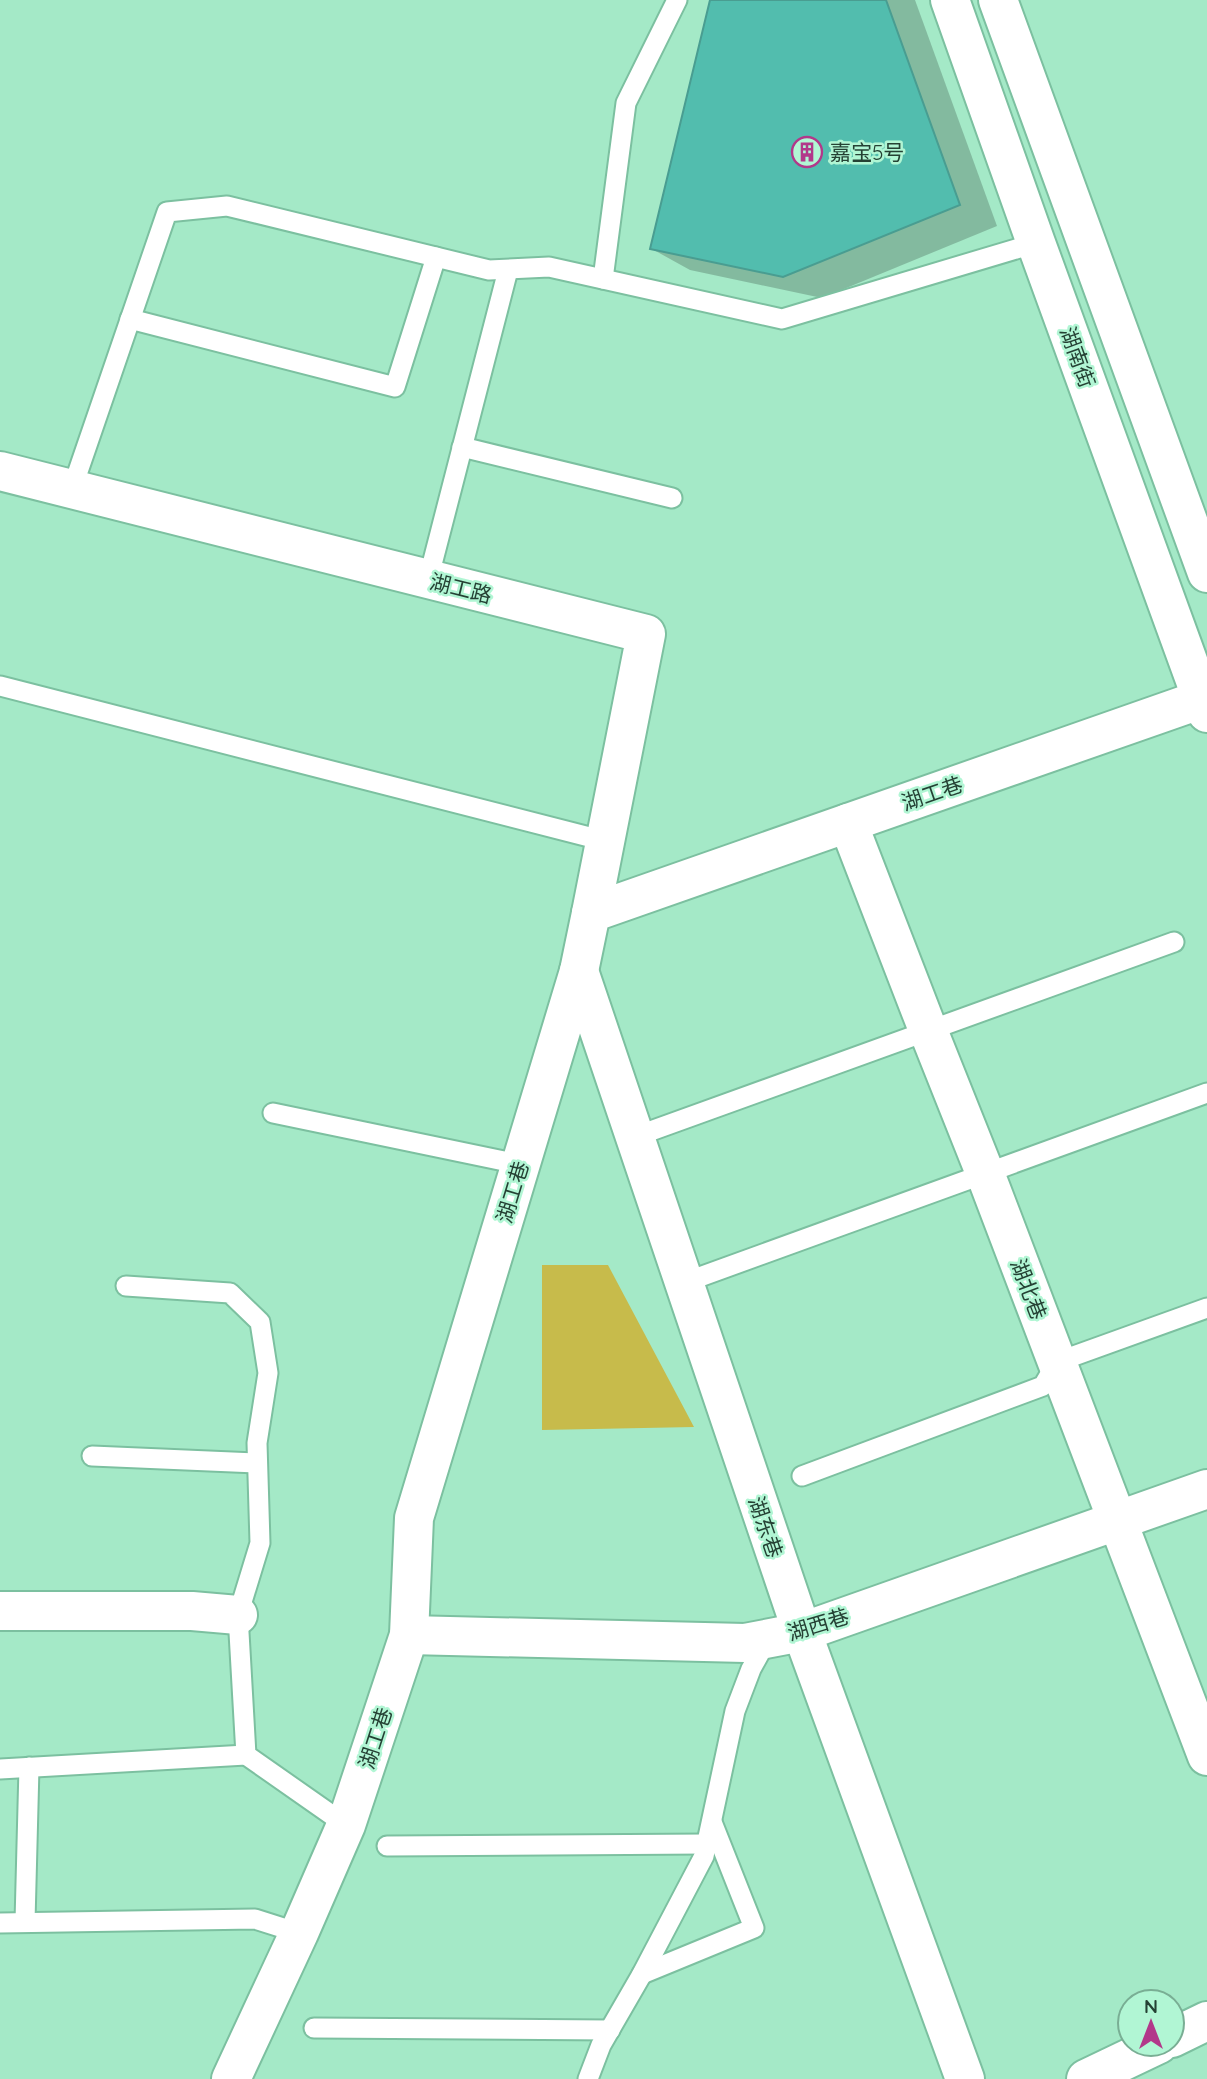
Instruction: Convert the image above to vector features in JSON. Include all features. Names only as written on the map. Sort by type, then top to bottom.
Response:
[{"type":"street","name":"湖南街","points":[[950,0],[1204,706]]},
{"type":"street","points":[[998,0],[1207,573]]},
{"type":"street","name":"湖工路","points":[[0,471],[646,634],[591,913]]},
{"type":"street","name":"湖工巷","points":[[231,2079],[346,1825],[409,1635],[414,1518],[579,971],[591,913],[848,823],[1204,706]]},
{"type":"street","name":"湖北巷","points":[[848,823],[985,1173],[1207,1756]]},
{"type":"street","name":"湖东巷","points":[[579,971],[683,1283],[785,1635],[965,2079]]},
{"type":"street","name":"湖西巷","points":[[409,1635],[745,1643],[785,1635],[1207,1489]]},
{"type":"street","points":[[0,1611],[192,1611],[238,1615]]},
{"type":"street","points":[[1186,2031],[1207,2021]]},
{"type":"street","points":[[1086,2079],[1130,2058]]},
{"type":"lane","points":[[603,279],[626,103],[677,0]]},
{"type":"lane","points":[[72,489],[167,212],[228,206],[489,270],[549,267],[782,319],[1036,243]]},
{"type":"lane","points":[[130,319],[395,387],[436,257]]},
{"type":"lane","points":[[428,580],[508,270]]},
{"type":"lane","points":[[462,447],[671,498]]},
{"type":"lane","points":[[0,686],[605,841]]},
{"type":"lane","points":[[634,1137],[1174,942]]},
{"type":"lane","points":[[683,1283],[1207,1093]]},
{"type":"lane","points":[[273,1113],[504,1161]]},
{"type":"lane","points":[[126,1286],[230,1293],[260,1322],[268,1373],[257,1443],[260,1543],[238,1615],[246,1755]]},
{"type":"lane","points":[[802,1476],[1043,1386],[1057,1362],[1207,1308]]},
{"type":"lane","points":[[92,1456],[257,1463]]},
{"type":"lane","points":[[588,2079],[601,2045],[704,1856],[735,1711],[751,1669],[785,1635]]},
{"type":"lane","points":[[0,1769],[246,1755],[346,1825]]},
{"type":"lane","points":[[25,1922],[29,1767]]},
{"type":"lane","points":[[642,1974],[754,1928],[712,1821]]},
{"type":"lane","points":[[387,1846],[707,1844]]},
{"type":"lane","points":[[0,1923],[255,1919],[299,1933]]},
{"type":"lane","points":[[314,2028],[610,2030]]},
{"type":"shaded area","points":[[542,1265],[608,1265],[694,1427],[542,1430]]},
{"type":"building","name":"嘉宝5号","points":[[710,0],[886,0],[960,205],[783,277],[650,249]]},
{"type":"place","name":"嘉宝5号","points":[[807,152]]}]
